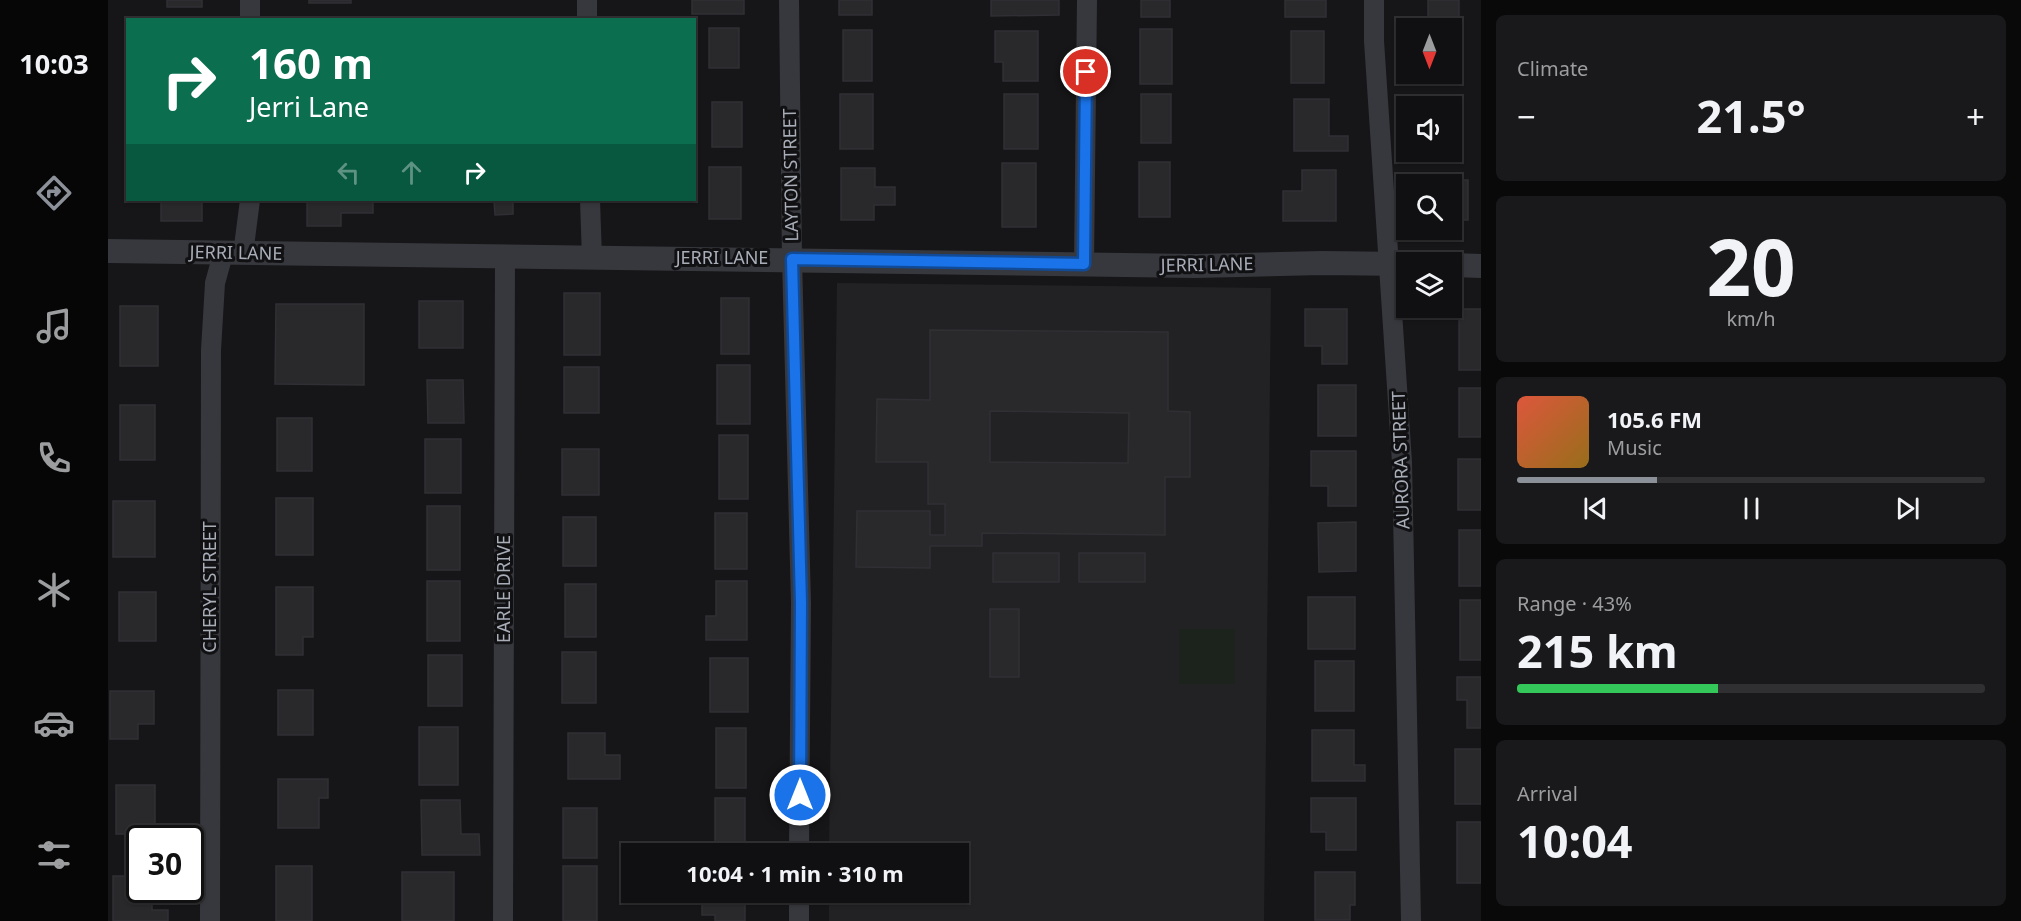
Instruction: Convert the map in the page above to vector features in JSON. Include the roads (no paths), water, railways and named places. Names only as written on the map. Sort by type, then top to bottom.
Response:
[{"type":"street","points":[[250,0],[250,18]]},
{"type":"street","points":[[587,0],[587,18]]},
{"type":"street","name":"LAYTON STREET","points":[[789,0],[792,259],[801,603],[799,843]]},
{"type":"street","points":[[1084,264],[1087,0]]},
{"type":"street","name":"AURORA STREET","points":[[1374,0],[1374,41],[1398,252]]},
{"type":"street","name":"CHERYL STREET","points":[[210,921],[211,350],[215,283],[233,254],[250,201]]},
{"type":"street","points":[[590,201],[592,258]]},
{"type":"street","name":"JERRI LANE","points":[[108,251],[1195,266],[1322,262],[1396,264]]},
{"type":"street","name":"EARLE DRIVE","points":[[504,921],[505,257]]},
{"type":"street","points":[[1462,265],[1481,266]]},
{"type":"street","name":"AURORA STREET","points":[[1400,318],[1411,921]]},
{"type":"street","points":[[799,903],[799,921]]}]
